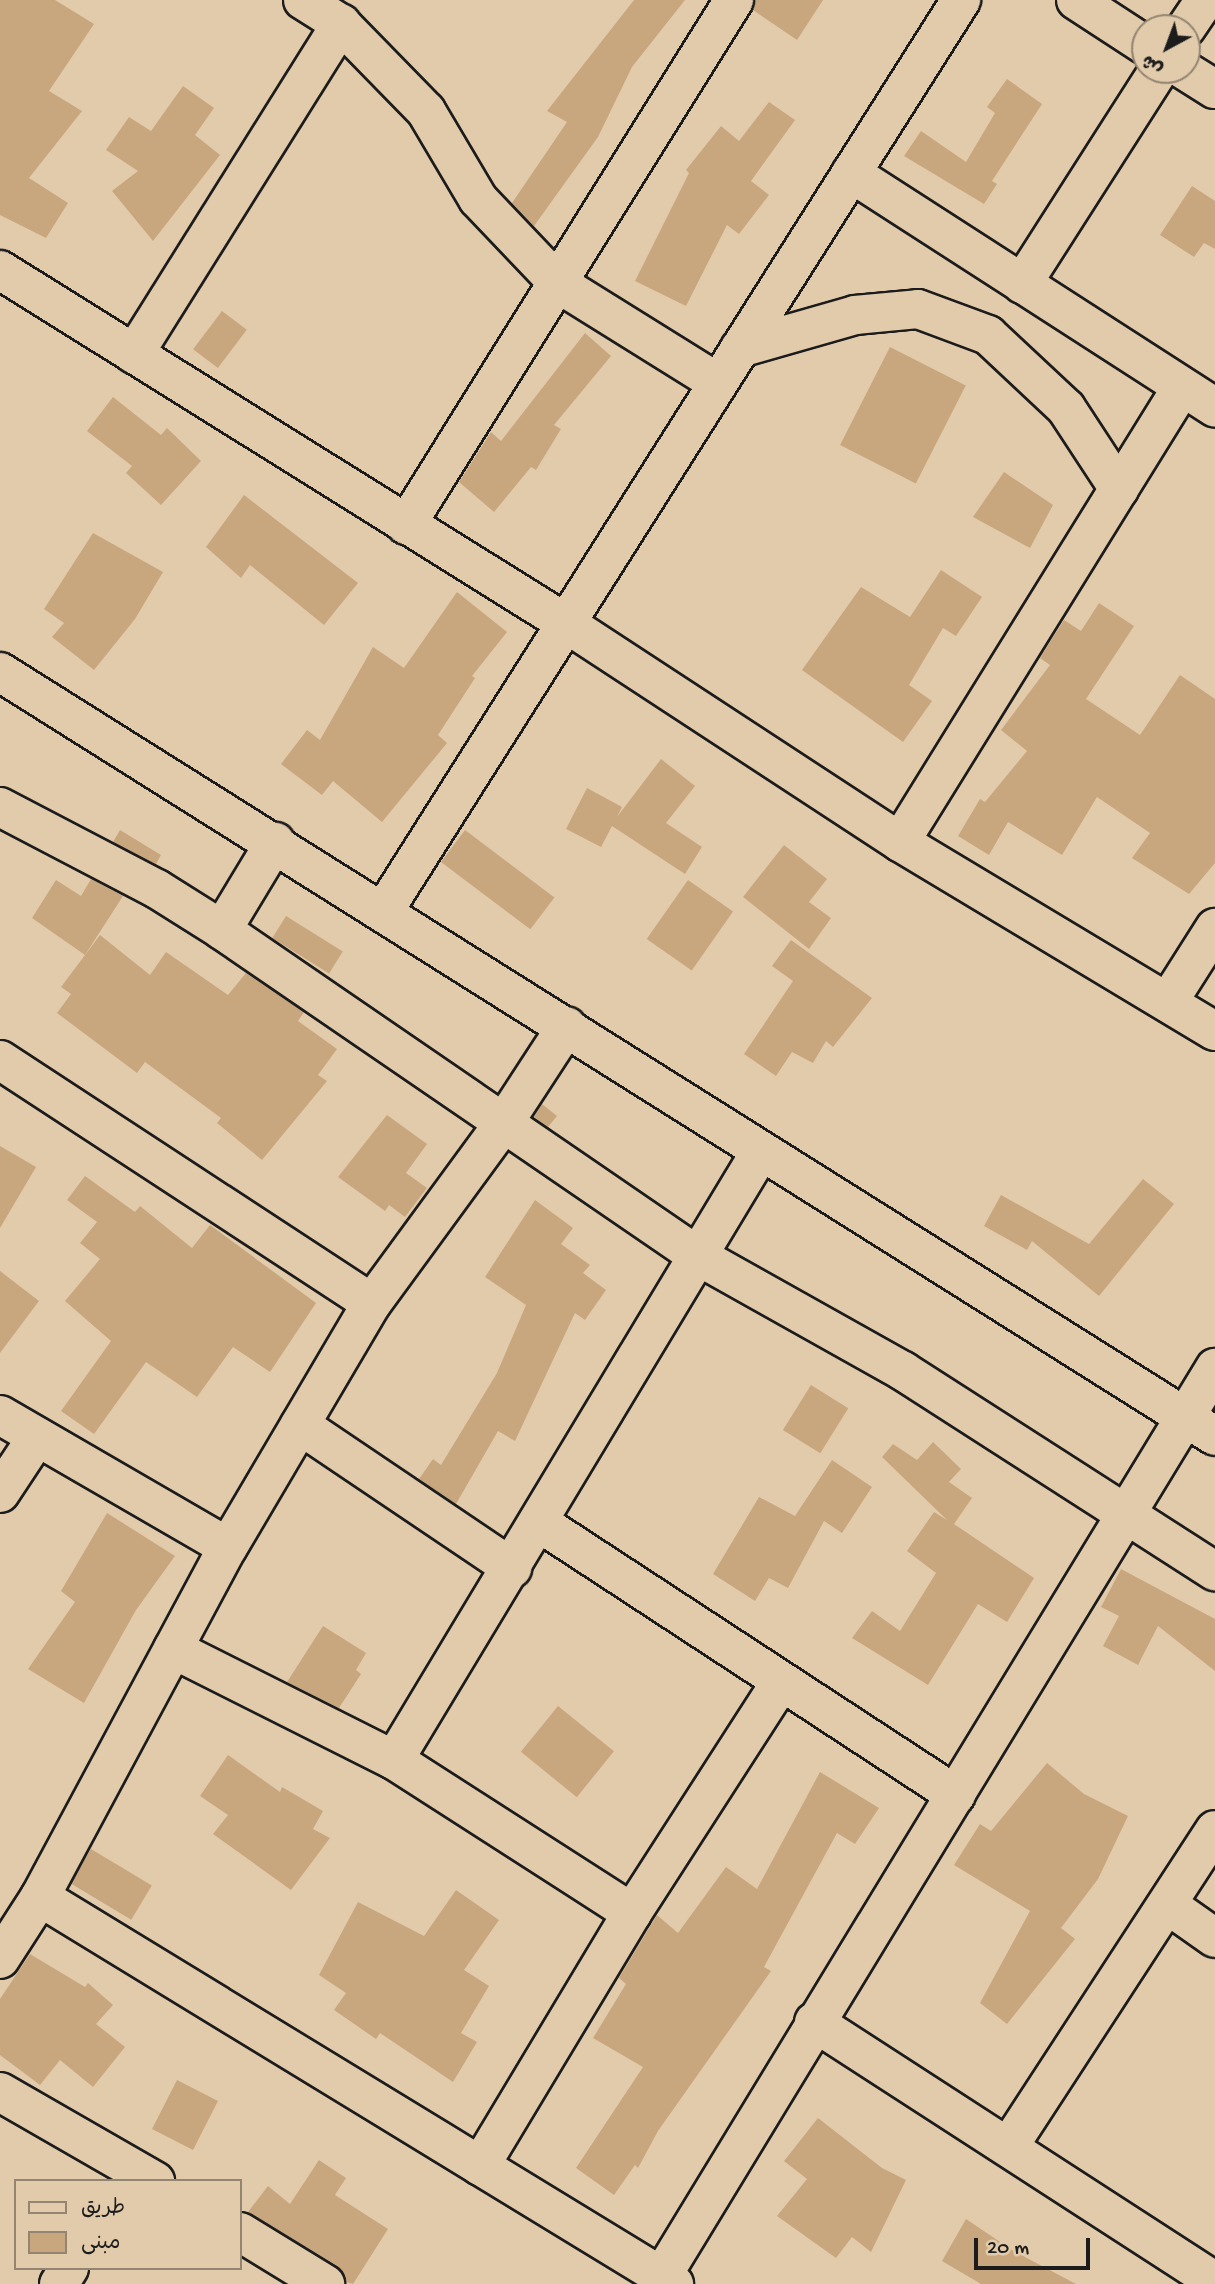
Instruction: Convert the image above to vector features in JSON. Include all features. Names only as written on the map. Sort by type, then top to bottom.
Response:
[{"type":"street","points":[[303,0],[341,24],[426,111],[478,198],[559,284],[718,383]]},
{"type":"street","points":[[406,525],[734,0]]},
{"type":"street","points":[[383,912],[564,622],[961,0]]},
{"type":"street","points":[[1076,0],[1131,36]]},
{"type":"street","points":[[134,354],[341,24]]},
{"type":"street","points":[[1022,284],[1150,84]]},
{"type":"street","points":[[851,173],[1215,408]]},
{"type":"street","points":[[0,270],[564,622],[900,842],[1215,1031]]},
{"type":"street","points":[[740,348],[855,315],[918,309],[988,335],[1066,408],[1119,489]]},
{"type":"street","points":[[900,842],[1182,387]]},
{"type":"street","points":[[0,672],[275,842],[1200,1427]]},
{"type":"street","points":[[0,807],[157,889],[505,1121],[698,1256],[902,1371],[1130,1514],[1215,1571]]},
{"type":"street","points":[[222,930],[275,842]]},
{"type":"street","points":[[1168,1002],[1215,928]]},
{"type":"street","points":[[0,1959],[40,1896],[228,1547],[372,1303],[505,1121],[567,1026]]},
{"type":"street","points":[[0,1060],[372,1303]]},
{"type":"street","points":[[394,1760],[540,1523],[761,1151]]},
{"type":"street","points":[[40,1896],[664,2281],[814,2022],[1130,1514],[1200,1427],[1215,1368]]},
{"type":"street","points":[[0,1415],[228,1547]]},
{"type":"street","points":[[300,1425],[512,1568]]},
{"type":"street","points":[[0,1493],[37,1437]]},
{"type":"street","points":[[540,1523],[956,1795]]},
{"type":"street","points":[[173,1649],[394,1760],[632,1913]]},
{"type":"street","points":[[480,2166],[632,1913],[781,1682]]},
{"type":"street","points":[[1009,2146],[1215,1830]]},
{"type":"street","points":[[1168,1905],[1215,1938]]},
{"type":"street","points":[[814,2022],[1215,2281]]},
{"type":"street","points":[[0,2092],[138,2176]]},
{"type":"street","points":[[242,2233],[325,2284]]},
{"type":"building","points":[[0,0],[55,0],[94,24],[49,91],[82,111],[29,178],[68,203],[46,238],[0,215]]},
{"type":"building","points":[[634,0],[685,0],[632,67],[598,137],[534,226],[512,203],[567,122],[547,111]]},
{"type":"building","points":[[756,0],[823,0],[797,40],[753,10]]},
{"type":"building","points":[[1007,79],[1042,104],[992,181],[997,184],[984,204],[904,156],[921,131],[966,162],[995,113],[987,107]]},
{"type":"building","points":[[183,86],[214,108],[195,135],[220,155],[153,241],[112,191],[138,171],[106,150],[129,117],[151,131]]},
{"type":"building","points":[[769,102],[795,120],[751,181],[769,195],[739,234],[727,225],[686,306],[635,281],[689,173],[686,170],[721,126],[739,141]]},
{"type":"building","points":[[1192,186],[1215,201],[1215,249],[1204,243],[1194,257],[1160,235]]},
{"type":"building","points":[[222,311],[247,330],[218,368],[193,349]]},
{"type":"building","points":[[585,333],[611,356],[554,425],[561,429],[536,470],[531,467],[494,512],[459,482],[491,432],[501,441]]},
{"type":"building","points":[[890,347],[966,386],[916,484],[840,445]]},
{"type":"building","points":[[113,397],[161,435],[167,428],[201,461],[161,505],[126,473],[132,466],[87,431]]},
{"type":"building","points":[[1004,472],[1053,505],[1030,548],[973,517]]},
{"type":"building","points":[[244,495],[358,583],[324,625],[250,565],[241,578],[206,547]]},
{"type":"building","points":[[93,533],[163,572],[135,619],[94,670],[52,637],[64,623],[44,609]]},
{"type":"building","points":[[941,570],[982,597],[956,636],[943,628],[909,685],[932,701],[903,742],[802,670],[861,587],[910,617]]},
{"type":"building","points":[[457,592],[507,632],[472,676],[475,678],[438,735],[447,743],[382,822],[333,781],[322,795],[281,764],[307,730],[320,740],[373,647],[404,668]]},
{"type":"building","points":[[1099,603],[1134,626],[1086,699],[1140,735],[1180,675],[1215,699],[1215,863],[1189,894],[1132,858],[1150,833],[1097,797],[1062,855],[1008,822],[989,855],[958,836],[980,799],[985,802],[1027,751],[1001,730],[1050,665],[1040,658],[1064,620],[1081,631]]},
{"type":"building","points":[[661,759],[695,786],[666,823],[702,847],[685,874],[612,826],[601,847],[566,829],[587,788],[622,807],[617,817]]},
{"type":"building","points":[[120,830],[161,855],[156,864],[113,842]]},
{"type":"building","points":[[465,830],[554,897],[530,929],[441,862]]},
{"type":"building","points":[[784,845],[827,879],[809,902],[831,918],[809,949],[743,897]]},
{"type":"building","points":[[91,879],[123,896],[85,955],[32,918],[56,880],[81,896]]},
{"type":"building","points":[[688,880],[733,912],[692,971],[647,939]]},
{"type":"building","points":[[286,916],[343,952],[329,974],[272,938]]},
{"type":"building","points":[[100,935],[150,975],[166,952],[228,995],[246,973],[304,1012],[298,1021],[337,1049],[318,1075],[327,1081],[262,1160],[217,1123],[221,1118],[145,1062],[137,1073],[57,1013],[71,994],[61,987]]},
{"type":"building","points":[[791,940],[872,998],[833,1047],[826,1041],[813,1063],[792,1052],[776,1076],[744,1054],[793,981],[772,966]]},
{"type":"building","points":[[542,1104],[557,1116],[548,1127],[534,1117]]},
{"type":"building","points":[[387,1115],[427,1144],[406,1173],[427,1188],[405,1217],[389,1205],[385,1211],[338,1177]]},
{"type":"building","points":[[0,1146],[36,1167],[0,1228]]},
{"type":"building","points":[[85,1176],[135,1212],[140,1206],[192,1248],[210,1225],[316,1303],[270,1372],[233,1347],[197,1397],[146,1362],[94,1434],[61,1411],[111,1341],[65,1301],[100,1259],[80,1243],[97,1222],[67,1200]]},
{"type":"building","points":[[1143,1179],[1174,1204],[1099,1296],[1032,1241],[1027,1250],[984,1226],[1001,1195],[1089,1244]]},
{"type":"building","points":[[535,1200],[573,1228],[561,1244],[590,1265],[583,1273],[606,1290],[585,1320],[575,1313],[515,1441],[498,1431],[456,1504],[419,1479],[433,1459],[441,1465],[497,1373],[526,1305],[485,1277]]},
{"type":"building","points":[[0,1271],[39,1301],[0,1353]]},
{"type":"building","points":[[811,1385],[848,1408],[820,1453],[783,1430]]},
{"type":"building","points":[[933,1442],[961,1469],[949,1482],[972,1498],[954,1524],[1034,1578],[1007,1622],[978,1604],[928,1685],[852,1638],[872,1611],[900,1631],[936,1573],[907,1551],[934,1512],[947,1520],[882,1457],[893,1444],[917,1460]]},
{"type":"building","points":[[832,1460],[872,1487],[842,1533],[824,1521],[788,1588],[769,1578],[755,1601],[713,1574],[759,1497],[795,1516]]},
{"type":"building","points":[[107,1513],[175,1556],[136,1610],[84,1703],[28,1669],[75,1602],[61,1591]]},
{"type":"building","points":[[1121,1569],[1215,1619],[1215,1671],[1158,1626],[1138,1665],[1103,1646],[1119,1616],[1101,1607]]},
{"type":"building","points":[[323,1626],[366,1653],[356,1670],[361,1674],[339,1708],[287,1682]]},
{"type":"building","points":[[558,1706],[614,1751],[577,1797],[521,1752]]},
{"type":"building","points":[[228,1755],[280,1792],[282,1787],[323,1811],[313,1829],[330,1838],[291,1890],[213,1834],[228,1815],[200,1796]]},
{"type":"building","points":[[1047,1763],[1084,1794],[1128,1816],[1098,1879],[1061,1928],[1075,1939],[1007,2024],[980,2003],[1030,1911],[954,1865],[980,1824],[991,1831]]},
{"type":"building","points":[[820,1772],[879,1808],[855,1844],[837,1833],[764,1967],[771,1971],[658,2131],[638,2168],[635,2165],[614,2195],[576,2168],[643,2067],[593,2038],[626,1984],[619,1978],[657,1915],[678,1933],[726,1867],[757,1889]]},
{"type":"building","points":[[91,1849],[152,1886],[131,1920],[70,1883]]},
{"type":"building","points":[[456,1890],[499,1920],[464,1970],[489,1986],[461,2033],[477,2042],[453,2082],[380,2033],[376,2039],[334,2010],[346,1993],[319,1975],[358,1902],[424,1936]]},
{"type":"building","points":[[30,1954],[85,1987],[88,1983],[113,2005],[96,2024],[125,2047],[93,2087],[60,2060],[40,2085],[0,2055],[0,1999]]},
{"type":"building","points":[[177,2080],[218,2101],[193,2150],[152,2129]]},
{"type":"building","points":[[818,2118],[882,2168],[906,2180],[871,2252],[852,2237],[836,2258],[777,2216],[807,2179],[784,2161]]},
{"type":"building","points":[[319,2160],[346,2178],[335,2195],[388,2229],[353,2284],[346,2282],[336,2265],[248,2212],[268,2186],[290,2204]]},
{"type":"building","points":[[966,2219],[1012,2250],[1076,2284],[981,2284],[942,2261]]}]
